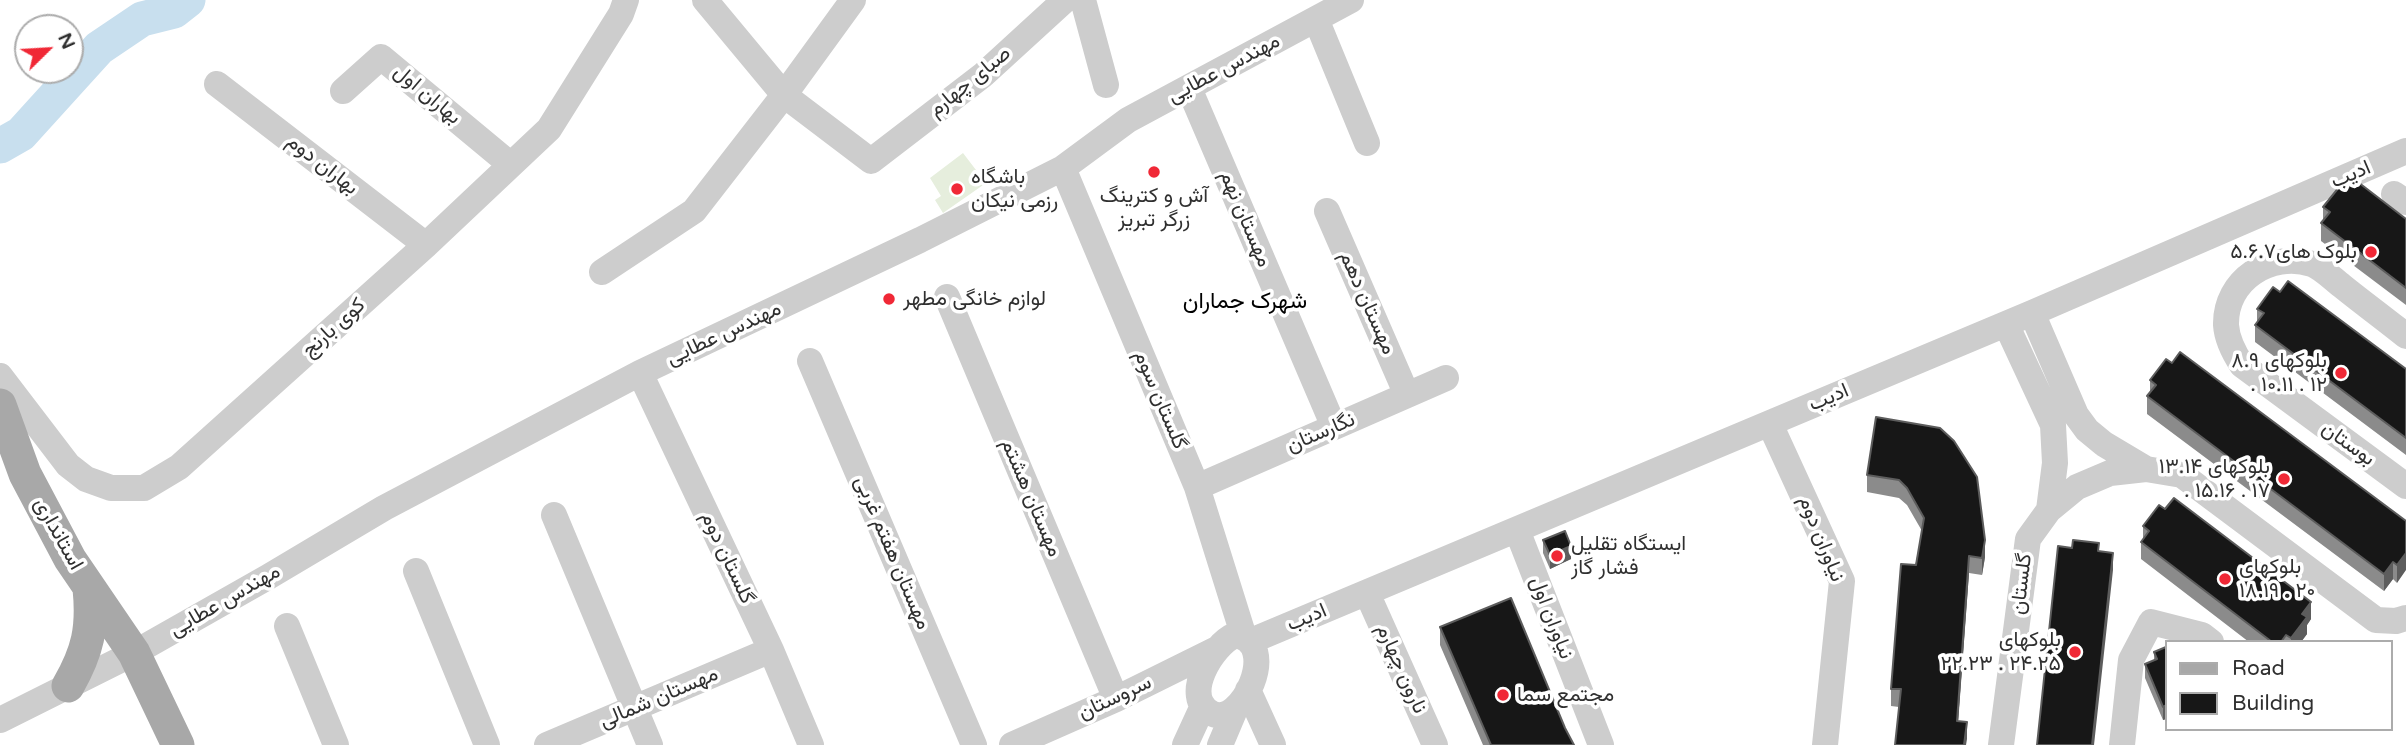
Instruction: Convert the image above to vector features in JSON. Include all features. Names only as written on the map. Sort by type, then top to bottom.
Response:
[{"type":"main road","name":"استاندارى","points":[[0,405],[25,474],[70,559],[134,653],[178,745]]},
{"type":"main road","points":[[68,686],[81,663],[89,639],[92,614],[89,588]]},
{"type":"street","name":"کوی بارنج","points":[[0,376],[68,465],[86,479],[111,488],[144,488],[179,467],[426,245],[549,129],[621,14],[626,0]]},
{"type":"street","points":[[705,0],[783,94]]},
{"type":"street","points":[[602,272],[694,211],[853,0]]},
{"type":"street","name":"صبای چهارم","points":[[783,94],[871,160],[983,75],[1065,0]]},
{"type":"street","points":[[1083,0],[1107,85]]},
{"type":"street","name":"مهندس عطایی","points":[[0,720],[134,653],[384,508],[640,373],[920,240],[1063,168],[1128,120],[1351,0]]},
{"type":"street","points":[[1316,19],[1367,143]]},
{"type":"street","name":"بهاران اول","points":[[344,91],[382,57],[511,165]]},
{"type":"street","name":"بهاران دوم","points":[[217,84],[426,245]]},
{"type":"street","name":"مهستان نهم","points":[[1189,88],[1334,427]]},
{"type":"street","name":"ادیب","points":[[1248,639],[1367,593],[1770,424],[2406,151]]},
{"type":"street","name":"گلستان سوم","points":[[1063,168],[1196,487],[1248,639]]},
{"type":"street","name":"مهستان دهم","points":[[1326,211],[1407,395]]},
{"type":"street","name":"بوستان","points":[[2406,336],[2315,265],[2294,260],[2273,262],[2264,266],[2238,285],[2229,304],[2226,326],[2231,346],[2242,365],[2406,486]]},
{"type":"street","name":"مهستان هشتم","points":[[947,297],[1116,699]]},
{"type":"street","points":[[2032,313],[2076,415],[2087,430],[2104,444],[2146,469]]},
{"type":"street","points":[[2006,324],[2053,425],[2055,463],[2049,510]]},
{"type":"street","name":"مهستان هفتم غربی","points":[[810,361],[974,745]]},
{"type":"street","name":"گلستان دوم","points":[[640,373],[771,650],[811,745]]},
{"type":"street","name":"نگارستان","points":[[1196,487],[1446,379]]},
{"type":"street","name":"نیاوران دوم","points":[[1770,424],[1842,581],[1825,745]]},
{"type":"street","name":"گلستان","points":[[2001,745],[2028,540],[2049,510],[2077,487],[2110,473],[2146,469],[2182,475],[2373,631],[2406,618]]},
{"type":"street","points":[[554,515],[650,745]]},
{"type":"street","name":"نیاوران اول","points":[[1517,530],[1601,745]]},
{"type":"street","points":[[416,571],[487,745]]},
{"type":"street","name":"نارون چهارم","points":[[1367,593],[1435,745]]},
{"type":"street","points":[[2122,745],[2131,660],[2151,622],[2202,635],[2208,640]]},
{"type":"street","points":[[287,626],[336,745]]},
{"type":"street","points":[[1220,745],[1255,674],[1257,662],[1255,650],[1248,639],[1235,635],[1217,649],[1203,674],[1198,697],[1202,708],[1214,716],[1224,716],[1241,701]]},
{"type":"street","name":"سروستان","points":[[1012,745],[1116,699],[1217,649]]},
{"type":"street","name":"مهستان شمالی","points":[[547,745],[771,650]]},
{"type":"street","points":[[1241,701],[1273,745]]},
{"type":"street","points":[[1185,745],[1202,708]]},
{"type":"green space","name":"باشگاه رزمی نیکان","points":[[963,153],[986,183],[943,213],[935,200],[941,196],[930,178]]},
{"type":"building","name":"بلوک های۵.۶.۷","points":[[2354,179],[2406,219],[2406,288],[2321,223],[2330,212],[2323,207],[2340,186],[2346,191]]},
{"type":"building","name":"بلوکهای ۸.۹ . ۱۰.۱۱ . ۱۲","points":[[2288,281],[2406,369],[2406,438],[2255,325],[2264,313],[2257,309],[2273,287],[2280,292]]},
{"type":"building","name":"بلوکهای ۱۳.۱۴ . ۱۵.۱۶ . ۱۷","points":[[2180,352],[2406,521],[2406,553],[2397,565],[2393,562],[2384,574],[2147,396],[2156,385],[2150,380],[2166,359],[2172,363]]},
{"type":"building","points":[[1876,417],[1940,428],[1954,441],[1977,477],[1985,540],[1982,558],[1969,556],[1957,721],[1967,722],[1964,745],[1895,745],[1901,689],[1891,689],[1901,564],[1916,565],[1924,518],[1907,488],[1899,480],[1867,475]]},
{"type":"building","name":"بلوکهای ۱۸.۱۹ . ۲۰","points":[[2174,498],[2311,602],[2302,614],[2307,617],[2291,638],[2286,635],[2282,640],[2269,640],[2141,542],[2149,531],[2143,526],[2159,505],[2165,509]]},
{"type":"building","points":[[1565,531],[1571,546],[1550,555],[1543,540]]},
{"type":"building","name":"بلوکهای ۲۲.۲۳ . ۲۴.۲۵","points":[[2073,540],[2099,543],[2098,551],[2113,553],[2092,745],[2037,745],[2058,546],[2072,548]]},
{"type":"building","name":"مجتمع سما","points":[[1511,598],[1574,745],[1491,745],[1440,627]]},
{"type":"building","points":[[2164,648],[2163,707],[2145,664],[2157,659],[2154,652]]},
{"type":"waterway","points":[[0,146],[21,134],[99,48],[142,19],[174,11],[188,0]]},
{"type":"place","name":"آش و کترینگ زرگر تبریز","points":[[1154,172]]},
{"type":"place","name":"باشگاه رزمی نیکان","points":[[957,189]]},
{"type":"place","name":"بلوک های۵.۶.۷","points":[[2371,252]]},
{"type":"place","name":"لوازم خانگی مطهر","points":[[889,299]]},
{"type":"place","name":"بلوکهای ۸.۹ . ۱۰.۱۱ . ۱۲","points":[[2341,373]]},
{"type":"place","name":"بلوکهای ۱۳.۱۴ . ۱۵.۱۶ . ۱۷","points":[[2284,479]]},
{"type":"place","name":"ایستگاه تقلیل فشار گاز","points":[[1557,556]]},
{"type":"place","name":"بلوکهای ۱۸.۱۹ . ۲۰","points":[[2225,579]]},
{"type":"place","name":"بلوکهای ۲۲.۲۳ . ۲۴.۲۵","points":[[2075,652]]},
{"type":"place","name":"مجتمع سما","points":[[1503,695]]},
{"type":"district","name":"شهرک جماران","points":[[1245,302]]}]
